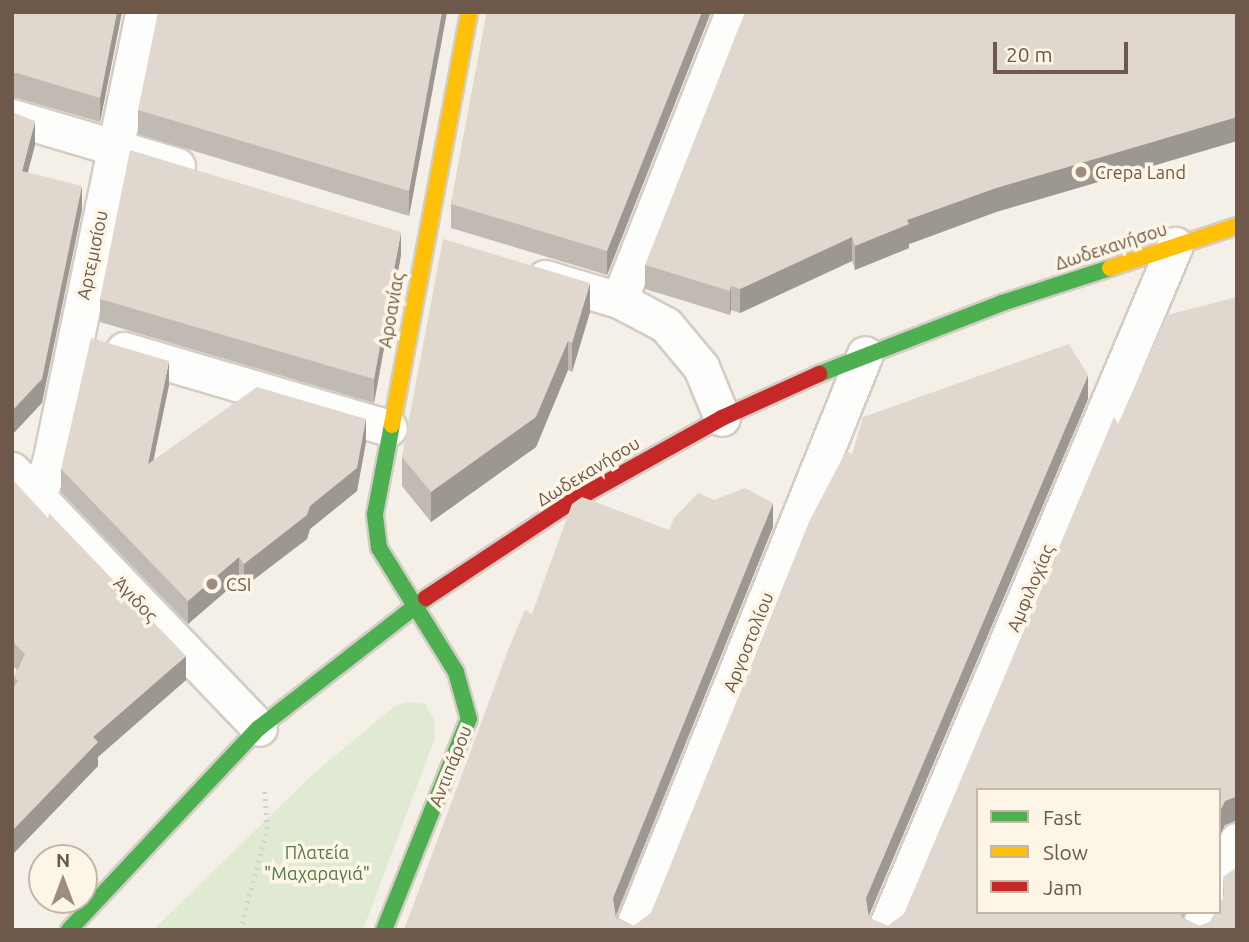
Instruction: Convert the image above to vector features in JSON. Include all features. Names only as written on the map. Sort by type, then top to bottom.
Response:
[{"type":"street","name":"Αρτεμισίου","points":[[38,497],[50,463],[142,12]]},
{"type":"street","name":"Αροανίας","points":[[413,607],[379,548],[375,514],[389,428],[410,238],[469,12]]},
{"type":"street","points":[[619,300],[733,12]]},
{"type":"street","points":[[12,117],[205,175]]},
{"type":"street","name":"Δωδεκανήσου","points":[[69,930],[259,729],[413,607],[570,502],[722,418],[865,355],[1002,303],[1237,226]]},
{"type":"street","points":[[410,238],[462,254]]},
{"type":"street","name":"Αμφιλοχίας","points":[[885,930],[1175,245]]},
{"type":"street","points":[[514,269],[619,300],[666,325],[701,366],[722,418]]},
{"type":"street","points":[[75,336],[389,428]]},
{"type":"street","name":"Αργοστολίου","points":[[632,930],[865,355]]},
{"type":"street","name":"Άγιδος","points":[[12,470],[259,729]]},
{"type":"street","name":"Αντιπάρου","points":[[384,930],[469,719],[456,672],[413,607]]},
{"type":"street","points":[[1221,877],[1237,841]]},
{"type":"street","points":[[1198,930],[1205,914]]},
{"type":"path","points":[[240,930],[267,829],[259,729]]},
{"type":"green space","name":"Πλατεία \"Μαχαραγιά\"","points":[[410,702],[425,704],[434,719],[435,738],[363,930],[153,930],[312,775],[396,705]]},
{"type":"building","points":[[12,12],[117,12],[100,98],[12,73]]},
{"type":"building","points":[[158,12],[442,12],[409,191],[138,110]]},
{"type":"building","points":[[487,12],[702,12],[607,251],[451,204]]},
{"type":"building","points":[[745,12],[1237,12],[1237,117],[996,188],[907,220],[909,224],[855,246],[852,237],[740,289],[731,286],[730,291],[645,265]]},
{"type":"building","points":[[12,112],[35,121],[22,171],[82,186],[42,379],[12,411]]},
{"type":"building","points":[[130,150],[401,232],[374,379],[100,299]]},
{"type":"building","points":[[443,239],[590,283],[572,343],[568,341],[536,417],[431,492],[402,457]]},
{"type":"building","points":[[1237,297],[1237,797],[1225,801],[1221,809],[1221,788],[976,788],[976,914],[1181,914],[1182,918],[1199,926],[1210,922],[1214,914],[1221,914],[1223,877],[1237,867],[1237,930],[404,930],[510,645],[525,610],[532,614],[572,504],[582,497],[669,530],[674,518],[698,493],[714,500],[745,488],[773,503],[613,898],[616,918],[634,926],[651,913],[809,522],[846,451],[852,454],[863,417],[1069,344],[1088,375],[866,898],[869,918],[888,926],[904,914],[1114,417],[1118,424],[1167,315]]},
{"type":"building","points":[[91,338],[169,361],[148,464],[257,387],[366,419],[357,468],[310,506],[307,515],[244,564],[239,557],[188,601],[61,469]]},
{"type":"building","points":[[12,479],[48,518],[49,513],[186,656],[93,737],[98,742],[12,831],[12,690],[18,681],[14,677],[25,654],[12,641]]},
{"type":"traffic: fast","points":[[819,374],[1002,303],[1110,268]]},
{"type":"traffic: fast","points":[[384,930],[469,719],[456,672],[379,548],[375,514],[392,425]]},
{"type":"traffic: fast","points":[[69,930],[259,728],[426,598]]},
{"type":"traffic: slow","points":[[392,425],[469,12]]},
{"type":"traffic: slow","points":[[1110,268],[1237,226]]},
{"type":"traffic: jam","points":[[426,598],[571,502],[722,418],[819,374]]},
{"type":"place","name":"Crepa Land","points":[[1081,172]]},
{"type":"place","name":"CSI","points":[[212,584]]}]
